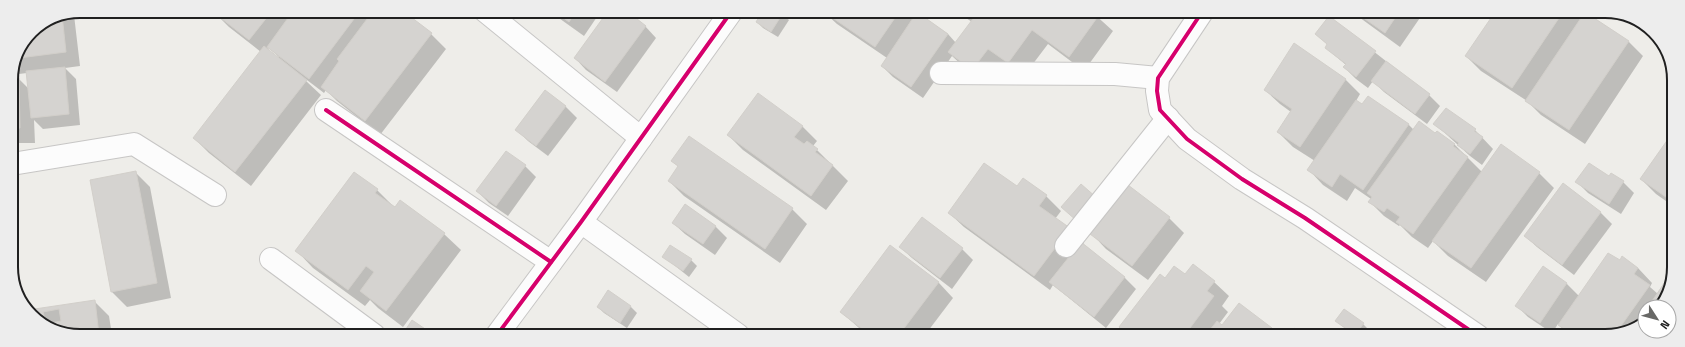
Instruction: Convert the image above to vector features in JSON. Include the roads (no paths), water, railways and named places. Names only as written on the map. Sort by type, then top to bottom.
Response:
[{"type":"street","points":[[494,18],[641,138]]},
{"type":"street","points":[[501,329],[581,222],[727,18]]},
{"type":"street","points":[[1198,18],[1158,78],[1157,91],[1160,110],[1187,139],[1242,179],[1306,218],[1465,329]]},
{"type":"street","points":[[941,73],[1115,74],[1158,78]]},
{"type":"street","points":[[326,110],[550,262]]},
{"type":"street","points":[[1066,246],[1168,118]]},
{"type":"street","points":[[18,163],[134,144],[215,195]]},
{"type":"street","points":[[581,222],[730,329]]},
{"type":"street","points":[[271,258],[366,329]]}]
